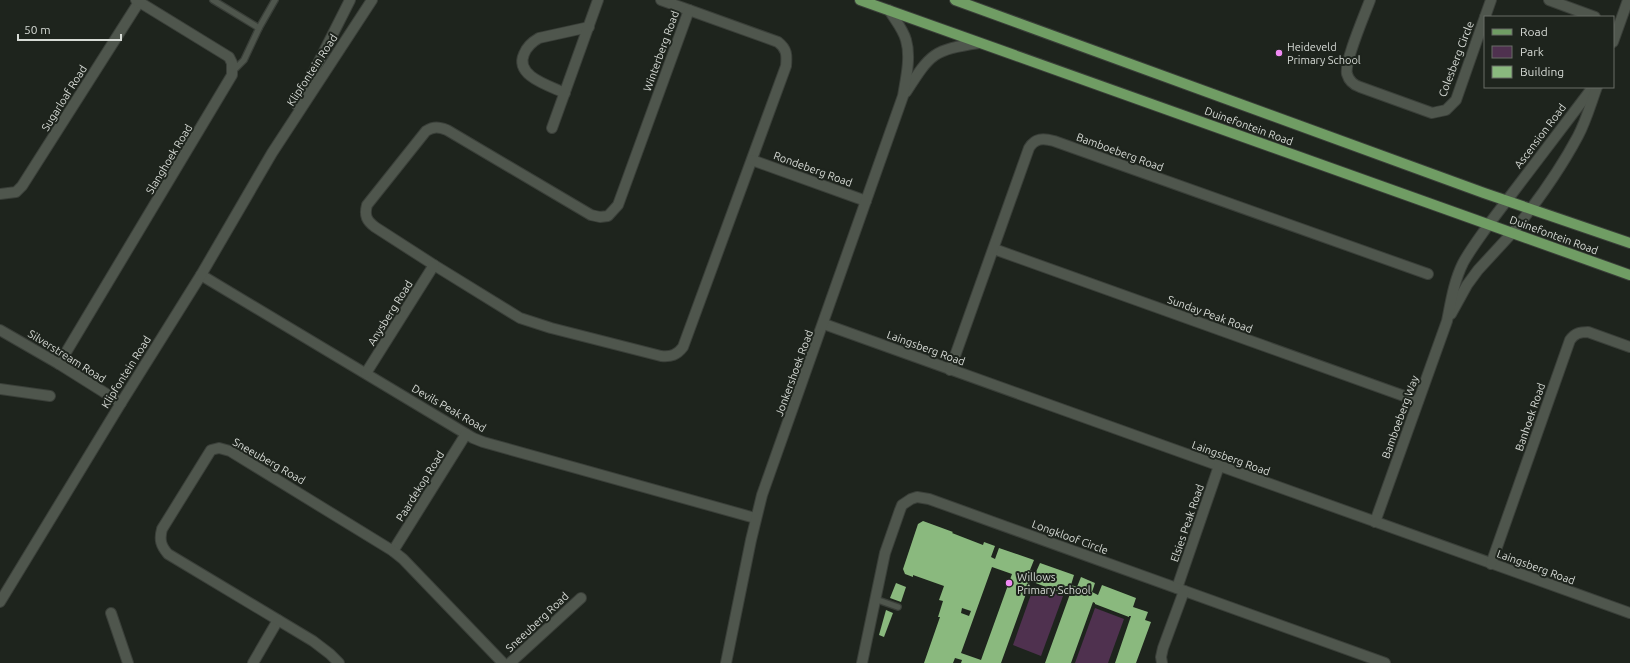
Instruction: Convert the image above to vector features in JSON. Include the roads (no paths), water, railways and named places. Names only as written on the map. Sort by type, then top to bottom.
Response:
[{"type":"main road","name":"Duinefontein Road","points":[[860,0],[1630,275]]},
{"type":"main road","name":"Duinefontein Road","points":[[955,0],[1506,200],[1630,243]]},
{"type":"street","name":"Klipfontein Road","points":[[272,153],[350,0]]},
{"type":"street","name":"Klipfontein Road","points":[[0,602],[120,403],[201,275],[272,153],[372,0]]},
{"type":"street","points":[[552,128],[598,0]]},
{"type":"street","points":[[661,0],[689,10]]},
{"type":"street","name":"Colesberg Circle","points":[[1370,0],[1347,66],[1349,78],[1353,84],[1360,87],[1432,113],[1446,110],[1456,100],[1484,20]]},
{"type":"street","name":"Colesberg Circle","points":[[1485,16],[1491,0]]},
{"type":"street","points":[[1549,0],[1592,16]]},
{"type":"street","points":[[1614,36],[1616,25],[1628,0]]},
{"type":"street","points":[[137,1],[229,57],[232,63],[232,72]]},
{"type":"street","name":"Sugarloaf Road","points":[[0,194],[16,192],[22,186],[137,1]]},
{"type":"street","name":"Winterberg Road","points":[[689,10],[778,42],[786,51],[786,66],[752,160],[683,347],[679,353],[674,356],[661,356],[533,323],[520,318],[376,227],[367,220],[365,213],[367,206],[426,131],[436,127],[447,130],[591,215],[600,217],[608,216],[618,205],[689,10]]},
{"type":"street","name":"Jonkershoek Road","points":[[726,663],[762,495],[824,324],[903,96],[908,68],[906,41],[901,29],[889,10]]},
{"type":"street","points":[[565,93],[529,75],[522,64],[523,56],[532,42],[539,38],[589,27]]},
{"type":"street","name":"Jonkershoek Road","points":[[903,96],[929,58],[941,51],[956,46],[979,42]]},
{"type":"street","name":"Slanghoek Road","points":[[59,364],[187,152],[229,81],[232,72]]},
{"type":"street","name":"Ascension Road","points":[[1489,224],[1592,88]]},
{"type":"street","points":[[1531,209],[1564,160],[1578,135],[1597,88]]},
{"type":"street","name":"Bamboeberg Road","points":[[950,370],[1029,148],[1035,141],[1044,139],[1054,141],[1428,274]]},
{"type":"street","name":"Rondeberg Road","points":[[752,160],[866,201]]},
{"type":"street","name":"Bamboeberg Way","points":[[1447,320],[1475,275],[1531,209]]},
{"type":"street","name":"Bamboeberg Way","points":[[1375,522],[1447,320],[1455,283],[1461,267],[1489,224]]},
{"type":"street","name":"Sunday Peak Road","points":[[994,249],[1418,401]]},
{"type":"street","name":"Anysberg Road","points":[[366,373],[434,265]]},
{"type":"street","name":"Devils Peak Road","points":[[201,275],[466,434],[483,442],[756,518]]},
{"type":"street","name":"Laingsberg Road","points":[[824,324],[1630,614]]},
{"type":"street","name":"Silverstream Road","points":[[0,330],[59,364],[120,403]]},
{"type":"street","name":"Banhoek Road","points":[[1491,564],[1570,340],[1574,335],[1580,332],[1588,332],[1630,347]]},
{"type":"street","points":[[0,389],[50,396]]},
{"type":"street","name":"Paardekop Road","points":[[393,551],[466,434]]},
{"type":"street","name":"Sneeuberg Road","points":[[339,663],[318,645],[168,554],[163,549],[160,536],[162,529],[211,450],[219,448],[230,451],[393,551],[403,559],[503,663]]},
{"type":"street","name":"Elsies Peak Road","points":[[1162,663],[1161,658],[1163,648],[1219,466]]},
{"type":"street","name":"Longkloof Circle","points":[[862,663],[884,553],[900,510],[906,501],[917,497],[929,499],[1385,663]]},
{"type":"street","name":"Sneeuberg Road","points":[[510,663],[581,598]]},
{"type":"street","points":[[111,613],[128,663]]},
{"type":"street","points":[[253,663],[278,620]]},
{"type":"lane","points":[[213,0],[259,28]]},
{"type":"lane","points":[[232,72],[244,60],[259,28],[275,0]]},
{"type":"lane","points":[[875,599],[898,607]]},
{"type":"place","name":"Heideveld Primary School","points":[[1279,53]]},
{"type":"place","name":"Willows Primary School","points":[[1009,583]]}]
